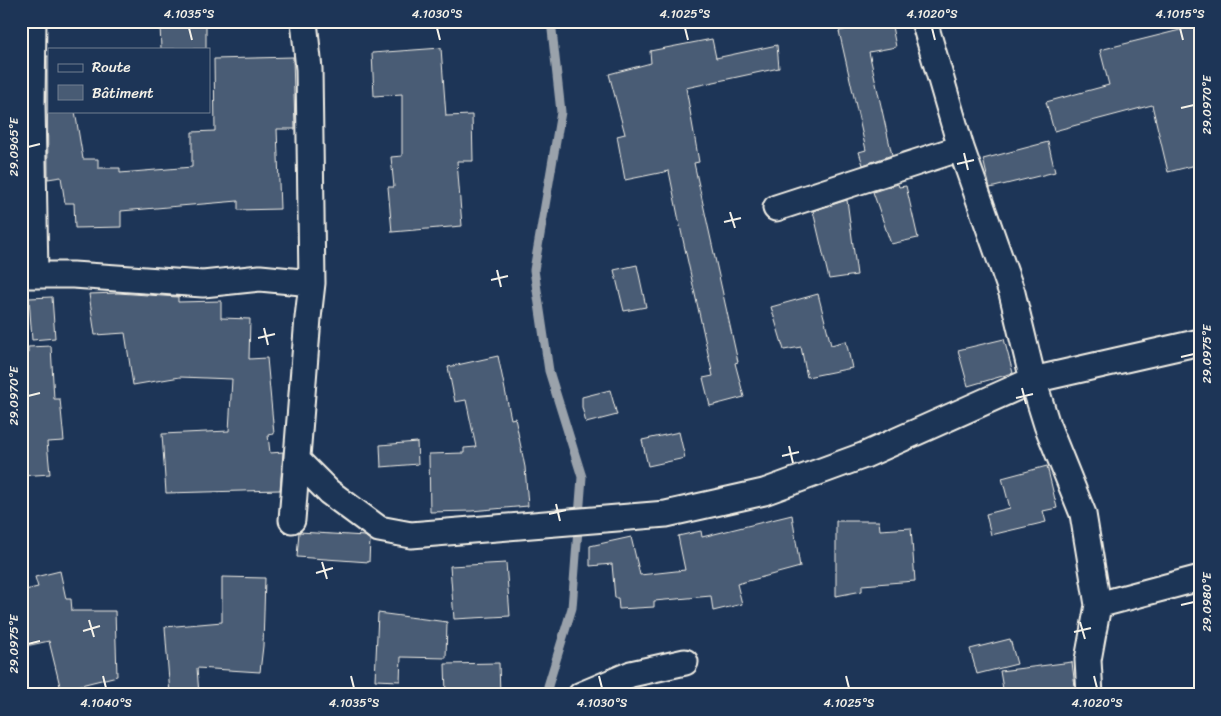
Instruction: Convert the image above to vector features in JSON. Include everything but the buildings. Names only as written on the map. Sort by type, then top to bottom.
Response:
[{"type":"street","points":[[33,21],[28,275],[72,275],[203,284],[260,278],[312,282]]},
{"type":"street","points":[[292,520],[312,282],[310,69],[304,21]]},
{"type":"street","points":[[924,21],[961,148],[1012,294],[1033,380],[1047,425],[1083,514],[1098,605],[1088,660],[1090,695]]},
{"type":"street","points":[[776,208],[961,148]]},
{"type":"street","points":[[296,460],[329,492],[379,529],[411,535],[666,514],[764,492],[792,482],[865,455],[1033,380],[1200,342]]},
{"type":"street","points":[[1098,605],[1200,578]]},
{"type":"street","points":[[581,695],[631,674],[685,662]]},
{"type":"waterway","points":[[548,695],[548,686],[572,608],[582,477],[549,371],[534,270],[561,112],[551,21]]}]
